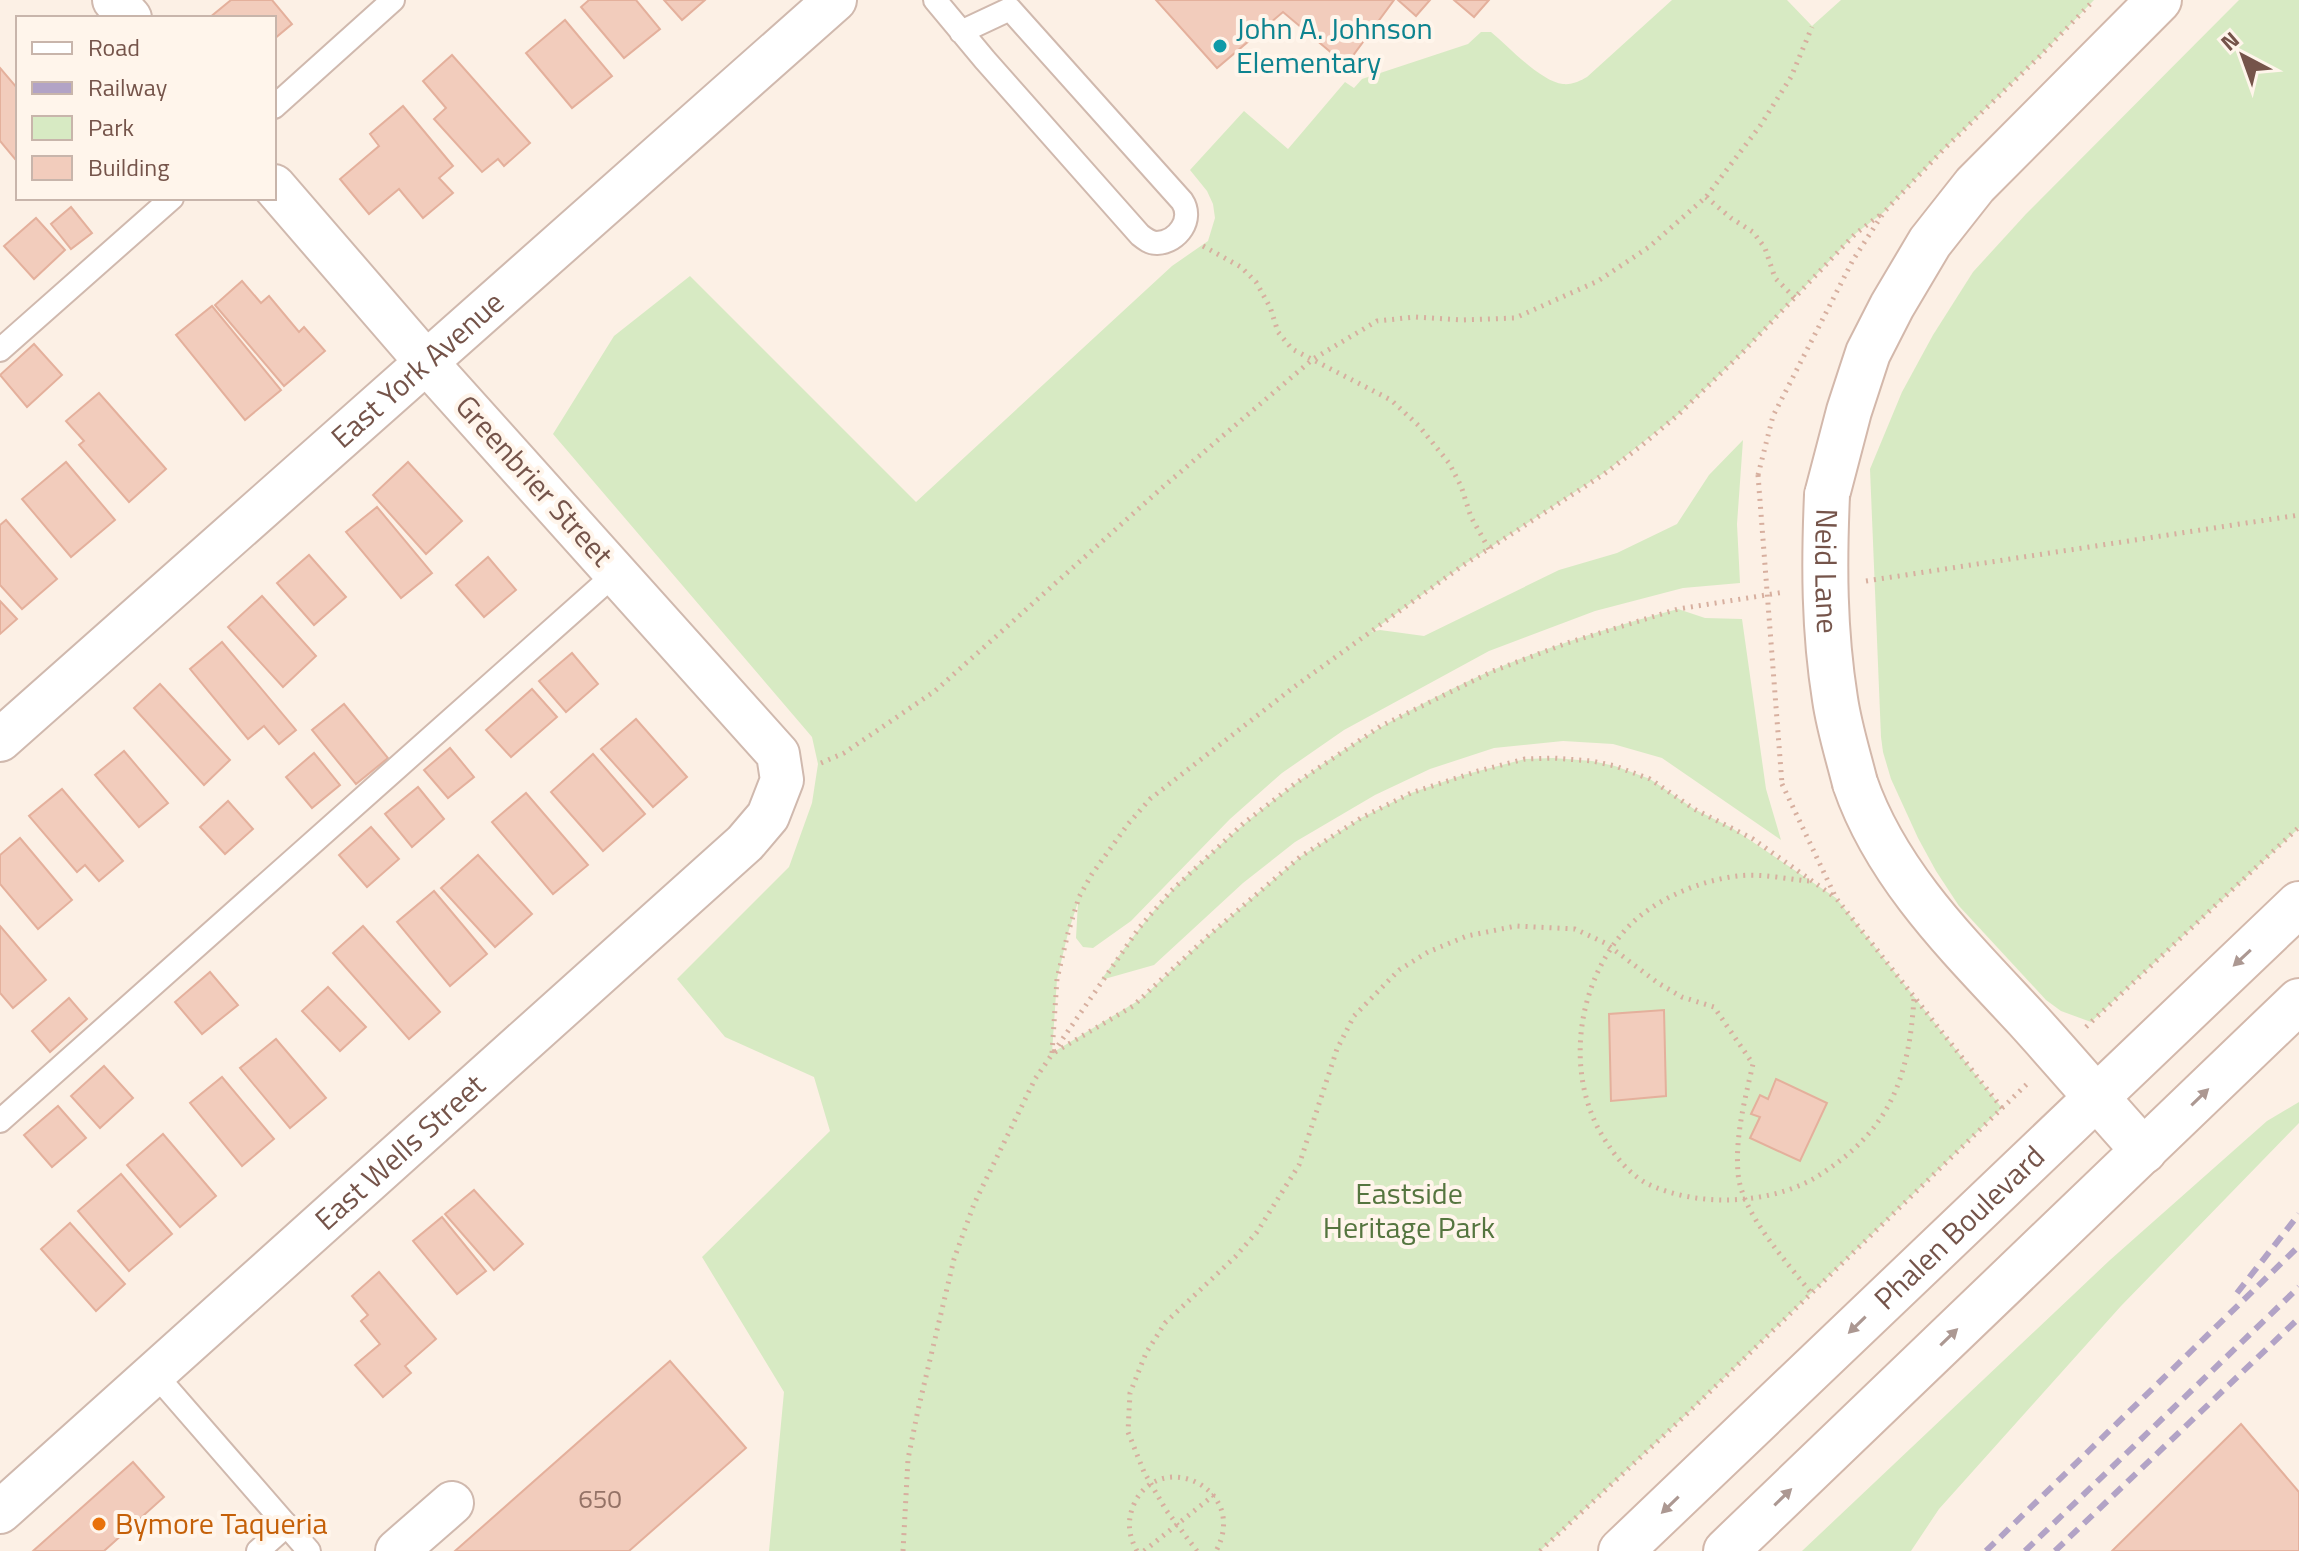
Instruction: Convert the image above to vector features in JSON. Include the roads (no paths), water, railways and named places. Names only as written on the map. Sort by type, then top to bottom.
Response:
[{"type":"main road","name":"Neid Lane","points":[[2144,1151],[1983,972],[1914,891],[1879,840],[1855,783],[1835,700],[1824,573],[1827,495],[1868,353],[1892,306],[1930,242],[1975,185],[2159,0]]},
{"type":"main road","name":"Phalen Boulevard","points":[[1621,1551],[2299,904]]},
{"type":"main road","points":[[1726,1551],[2299,1001]]},
{"type":"street","points":[[114,0],[128,16]]},
{"type":"street","name":"East York Avenue","points":[[0,740],[835,0]]},
{"type":"street","name":"Greenbrier Street","points":[[276,188],[427,363],[778,754],[782,780]]},
{"type":"street","name":"East Wells Street","points":[[0,1512],[745,843],[768,816],[782,780]]},
{"type":"street","points":[[397,1551],[452,1503]]},
{"type":"lane","points":[[276,105],[393,0]]},
{"type":"lane","points":[[935,0],[961,32],[1140,235],[1158,243],[1177,234],[1187,219],[1188,209],[1010,9],[961,32]]},
{"type":"lane","points":[[0,350],[170,200]]},
{"type":"lane","points":[[0,1121],[616,573]]},
{"type":"lane","points":[[154,1373],[309,1551]]},
{"type":"lane","points":[[258,1551],[287,1525]]},
{"type":"railway","points":[[2237,1293],[2299,1214]]},
{"type":"railway","points":[[1986,1551],[2299,1246]]},
{"type":"railway","points":[[2025,1551],[2299,1287]]},
{"type":"railway","points":[[2055,1551],[2299,1318]]},
{"type":"place","name":"John A. Johnson Elementary","points":[[1220,46]]},
{"type":"place","name":"Bymore Taqueria","points":[[99,1524]]},
{"type":"park label","name":"Eastside Heritage Park","points":[[1409,1211]]}]
